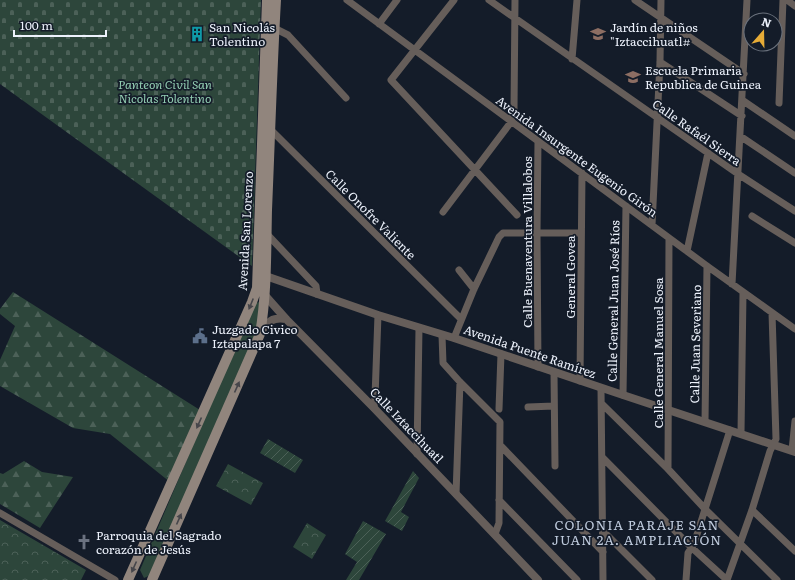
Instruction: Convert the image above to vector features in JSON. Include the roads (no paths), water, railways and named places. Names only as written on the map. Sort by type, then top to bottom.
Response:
[{"type":"main road","name":"Avenida San Lorenzo","points":[[152,580],[260,334],[263,316],[261,291],[266,129],[267,0]]},
{"type":"main road","name":"Avenida San Lorenzo","points":[[266,129],[276,0]]},
{"type":"main road","name":"Avenida San Lorenzo","points":[[128,580],[252,302],[261,291]]},
{"type":"street","name":"Avenida Insurgente Eugenio Girón","points":[[347,0],[686,251],[795,329]]},
{"type":"street","points":[[379,24],[397,0]]},
{"type":"street","points":[[454,0],[391,80],[517,215]]},
{"type":"street","name":"Calle Rafaél Sierra","points":[[489,0],[738,174],[795,211]]},
{"type":"street","points":[[443,212],[511,122],[514,110],[515,0]]},
{"type":"street","points":[[572,59],[577,0]]},
{"type":"street","points":[[635,0],[744,74]]},
{"type":"street","points":[[652,225],[660,62],[661,0]]},
{"type":"street","points":[[732,284],[747,0]]},
{"type":"street","points":[[779,103],[783,0]]},
{"type":"street","points":[[787,0],[795,6]]},
{"type":"street","points":[[274,28],[288,36],[346,98]]},
{"type":"street","points":[[660,62],[742,116]]},
{"type":"street","points":[[742,100],[795,136]]},
{"type":"street","name":"Calle Onofre Valiente","points":[[266,129],[461,319]]},
{"type":"street","points":[[740,136],[795,173]]},
{"type":"street","name":"Calle Buenaventura Villalobos","points":[[538,141],[538,367]]},
{"type":"street","points":[[686,251],[708,153]]},
{"type":"street","name":"General Govea","points":[[580,381],[582,173]]},
{"type":"street","name":"Calle General Juan José Ríos","points":[[623,396],[626,206]]},
{"type":"street","points":[[752,216],[795,243]]},
{"type":"street","points":[[263,232],[316,286],[317,294]]},
{"type":"street","points":[[454,338],[474,289],[499,237],[503,233],[581,233]]},
{"type":"street","name":"Calle General Manuel Sosa","points":[[668,469],[669,238]]},
{"type":"street","name":"Calle Juan Severiano","points":[[705,422],[707,266]]},
{"type":"street","points":[[458,270],[474,289]]},
{"type":"street","name":"Avenida Puente Ramírez","points":[[262,275],[378,315],[454,338],[623,396],[793,451]]},
{"type":"street","name":"Calle Iztaccihuatl","points":[[261,291],[286,319],[374,408],[538,580]]},
{"type":"street","points":[[741,433],[743,292]]},
{"type":"street","points":[[602,457],[691,547],[727,580],[776,438],[772,313]]},
{"type":"street","points":[[374,408],[378,315]]},
{"type":"street","points":[[260,334],[271,320],[277,318],[286,319]]},
{"type":"street","points":[[418,454],[419,328]]},
{"type":"street","points":[[442,335],[443,363],[500,422],[498,523],[495,534]]},
{"type":"street","points":[[499,409],[501,354]]},
{"type":"street","points":[[554,372],[554,466]]},
{"type":"street","points":[[456,494],[460,382]]},
{"type":"street","points":[[601,388],[603,580]]},
{"type":"street","points":[[602,404],[777,580]]},
{"type":"street","points":[[528,407],[554,406]]},
{"type":"street","points":[[793,451],[795,421]]},
{"type":"street","points":[[686,580],[688,553],[694,544],[730,430]]},
{"type":"street","points":[[500,446],[603,552]]},
{"type":"street","points":[[499,500],[577,580]]},
{"type":"street","points":[[752,510],[795,551]]},
{"type":"street","points":[[0,513],[114,580]]},
{"type":"street","points":[[603,531],[652,580]]},
{"type":"place","name":"San Nicolás Tolentino","points":[[197,34]]},
{"type":"place","name":"Jardín de niños \"Iztaccihuatl#","points":[[598,34]]},
{"type":"place","name":"Escuela Primaria Republica de Guinea","points":[[633,77]]},
{"type":"place","name":"Juzgado Civico Iztapalapa 7","points":[[200,336]]},
{"type":"place","name":"Parroquia del Sagrado corazón de Jesús","points":[[84,542]]},
{"type":"district","name":"COLONIA PARAJE SAN JUAN 2A. AMPLIACIÓN","points":[[637,532]]},
{"type":"park label","name":"Panteon Civil San Nicolas Tolentino","points":[[165,91]]}]
